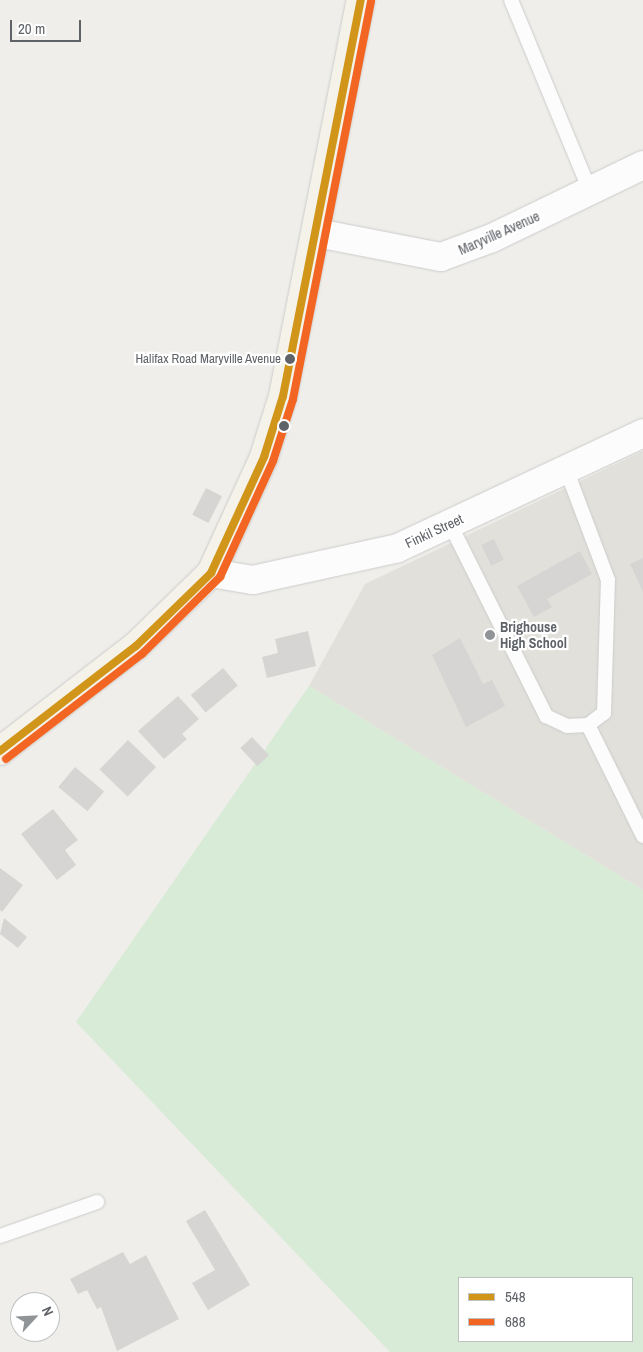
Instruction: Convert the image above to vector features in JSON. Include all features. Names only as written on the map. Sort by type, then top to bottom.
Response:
[{"type":"main road","points":[[0,751],[136,646],[211,572],[269,440],[317,234],[361,0]]},
{"type":"street","name":"Maryville Avenue","points":[[317,234],[441,257],[492,238],[643,165]]},
{"type":"street","name":"Finkil Street","points":[[211,572],[253,580],[398,548],[643,433]]},
{"type":"lane","points":[[511,0],[590,191]]},
{"type":"lane","points":[[450,524],[546,716],[567,726],[588,725],[604,712],[608,580],[566,469]]},
{"type":"lane","points":[[588,725],[643,836]]},
{"type":"lane","points":[[0,1236],[97,1202]]},
{"type":"shaded area","name":"Brighouse High School","points":[[643,451],[643,890],[309,686],[365,584]]},
{"type":"green space","points":[[309,686],[643,890],[643,1352],[390,1352],[76,1022]]},
{"type":"building","points":[[206,488],[222,496],[208,523],[192,515]]},
{"type":"building","points":[[494,539],[504,560],[491,566],[481,545]]},
{"type":"building","points":[[580,551],[592,574],[547,599],[552,607],[534,617],[517,586]]},
{"type":"building","points":[[643,558],[643,592],[630,564]]},
{"type":"building","points":[[308,631],[316,666],[267,678],[262,657],[278,653],[275,639]]},
{"type":"building","points":[[460,638],[483,684],[492,680],[505,706],[466,727],[432,655]]},
{"type":"building","points":[[223,668],[238,686],[206,713],[191,695]]},
{"type":"building","points":[[178,696],[199,719],[182,734],[187,739],[164,759],[138,731]]},
{"type":"building","points":[[252,737],[269,755],[257,766],[240,748]]},
{"type":"building","points":[[128,740],[156,767],[128,797],[100,769]]},
{"type":"building","points":[[75,767],[104,791],[87,811],[58,787]]},
{"type":"building","points":[[53,809],[78,840],[65,850],[76,865],[57,880],[21,834]]},
{"type":"building","points":[[0,868],[23,885],[2,912],[0,910]]},
{"type":"building","points":[[4,918],[27,937],[18,948],[0,934]]},
{"type":"building","points":[[205,1210],[250,1285],[208,1310],[192,1283],[215,1270],[186,1221]]},
{"type":"building","points":[[123,1252],[130,1264],[146,1255],[179,1319],[117,1351],[101,1307],[97,1309],[87,1290],[78,1294],[70,1279]]},
{"type":"transit line","name":"548","points":[[0,751],[136,646],[211,573],[264,457],[283,396],[361,0]]},
{"type":"transit line","name":"688","points":[[6,759],[142,654],[220,577],[273,461],[293,399],[371,2]]},
{"type":"place","name":"Halifax Road Maryville Avenue","points":[[290,359]]},
{"type":"place","name":"Brighouse High School","points":[[490,635]]}]
